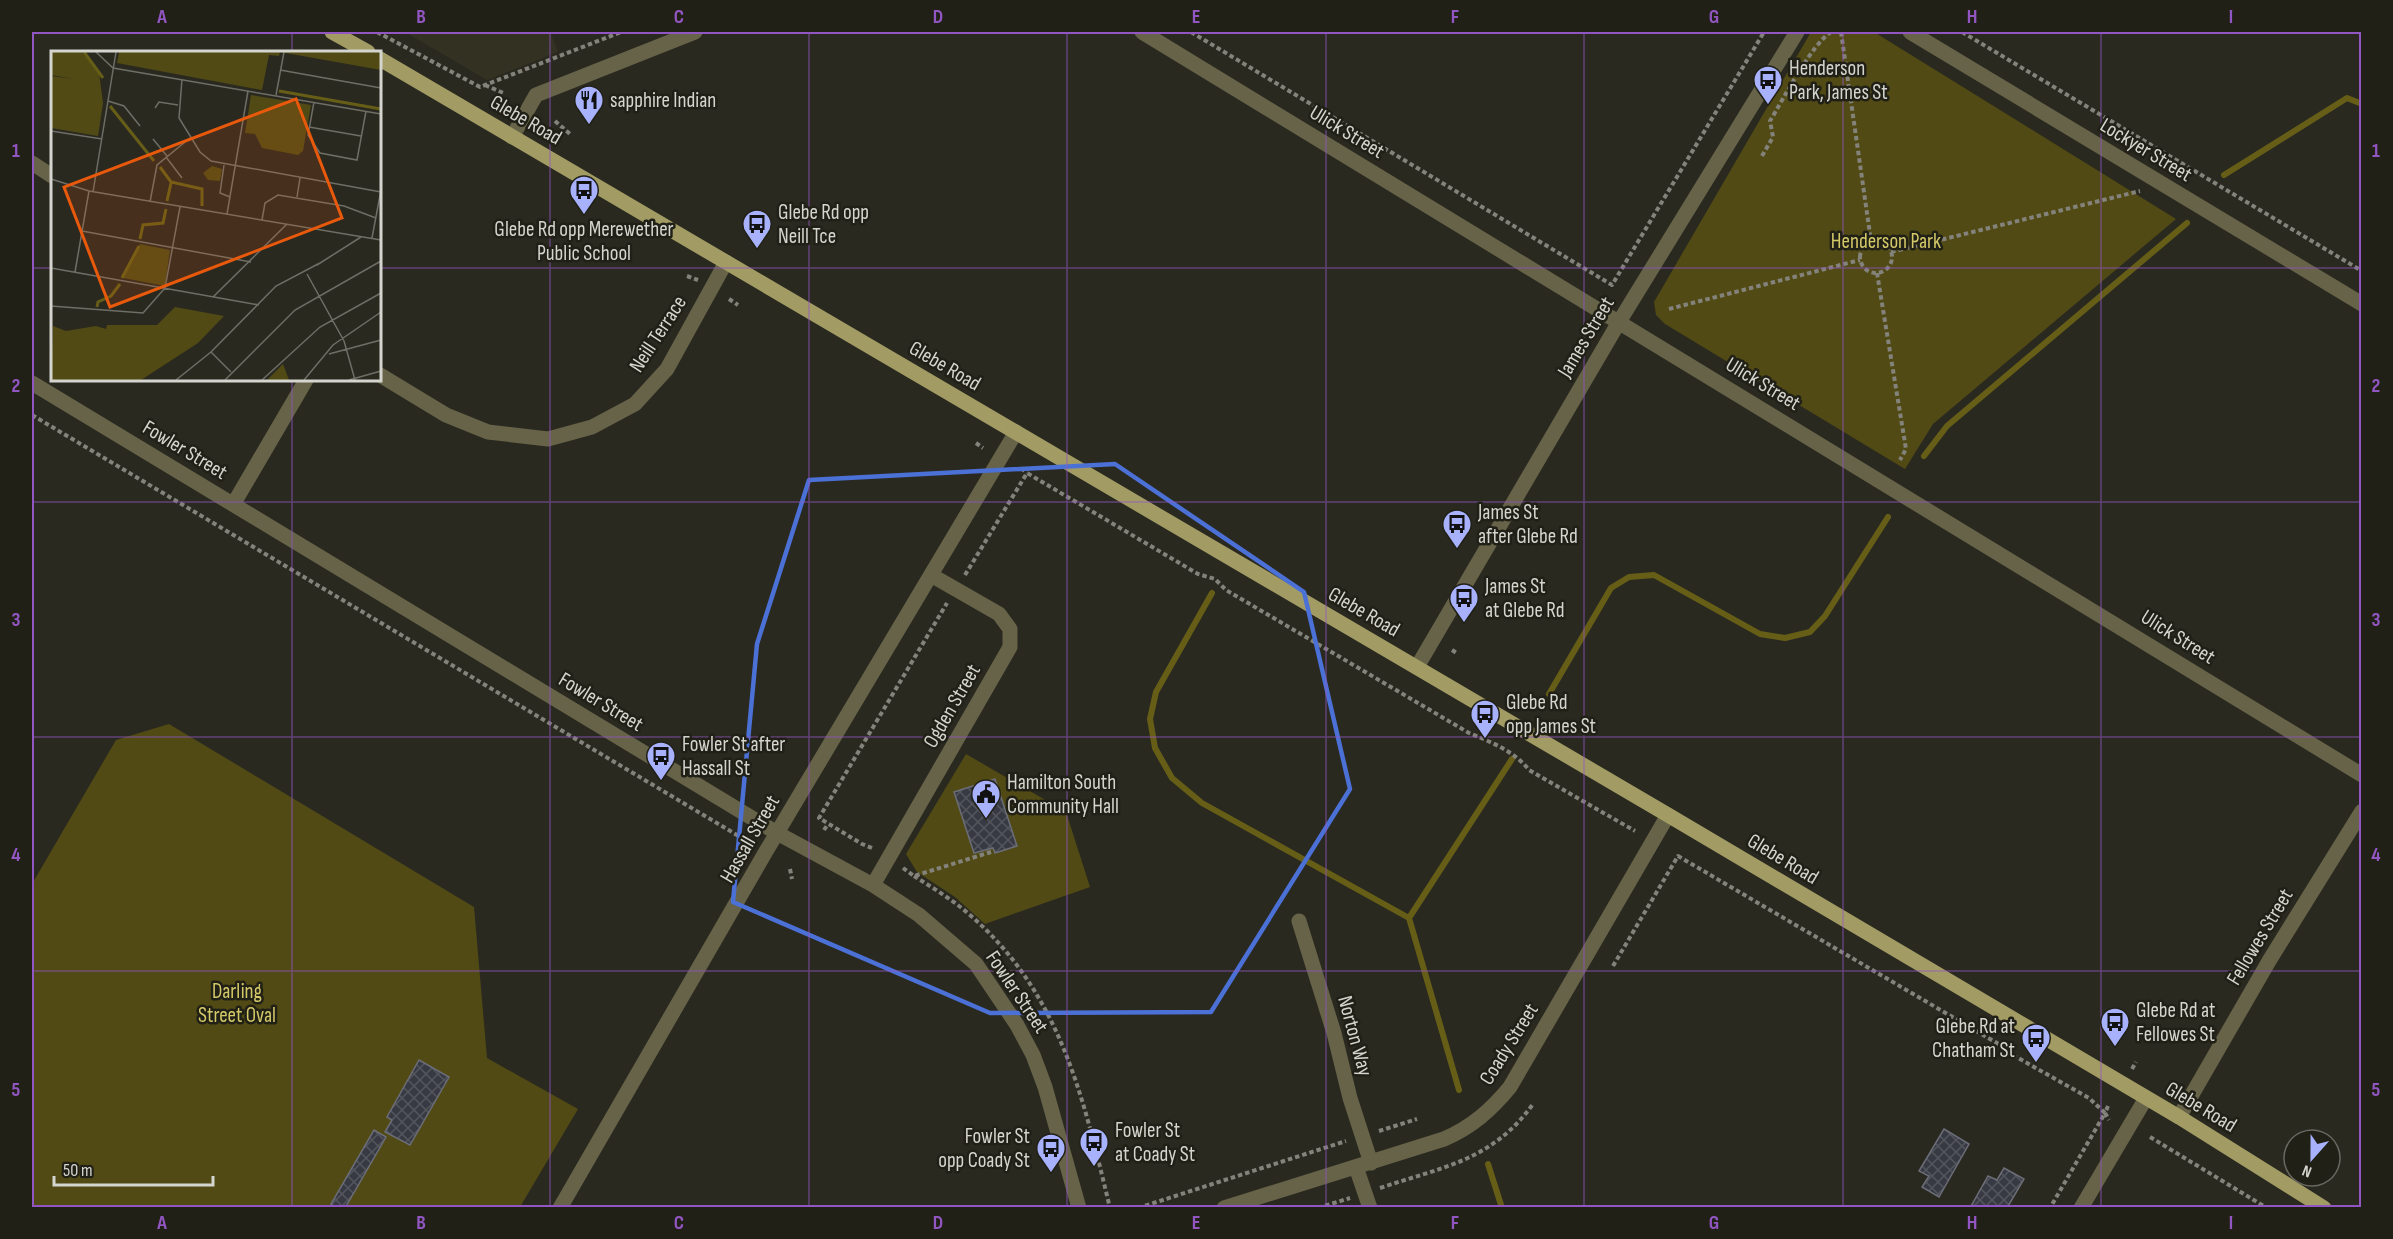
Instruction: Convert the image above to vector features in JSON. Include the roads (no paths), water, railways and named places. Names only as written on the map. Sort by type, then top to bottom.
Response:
[{"type":"main road","points":[[332,32],[366,51]]},
{"type":"main road","name":"Glebe Road","points":[[381,60],[1668,814],[2179,1117],[2324,1208]]},
{"type":"street","points":[[512,137],[536,95],[695,32]]},
{"type":"street","name":"Ulick Street","points":[[1142,32],[2361,775]]},
{"type":"street","name":"James Street","points":[[1417,667],[1619,322],[1797,32]]},
{"type":"street","name":"Lockyer Street","points":[[1910,32],[2361,303]]},
{"type":"street","points":[[32,163],[51,175]]},
{"type":"street","name":"Neill Terrace","points":[[381,376],[446,415],[488,432],[548,439],[592,427],[635,404],[667,369],[726,262]]},
{"type":"street","points":[[234,503],[305,381]]},
{"type":"street","name":"Fowler Street","points":[[32,383],[777,833],[873,885],[938,929],[976,964],[1011,1015],[1034,1055],[1079,1208]]},
{"type":"street","name":"Hassall Street","points":[[560,1208],[777,833],[1016,432]]},
{"type":"street","name":"Ogden Street","points":[[873,885],[1010,647],[1010,629],[999,614],[931,575]]},
{"type":"street","name":"Fellowes Street","points":[[2179,1117],[2269,961],[2361,811]]},
{"type":"street","name":"Coady Street","points":[[1224,1208],[1463,1131],[1494,1107],[1510,1087],[1668,814]]},
{"type":"street","name":"Norton Way","points":[[1299,921],[1335,1034],[1350,1098],[1362,1136],[1367,1200]]},
{"type":"street","points":[[2081,1208],[2146,1098]]},
{"type":"waterway","points":[[2224,175],[2347,98],[2362,104]]},
{"type":"waterway","points":[[1924,456],[1947,426],[2187,223]]},
{"type":"waterway","points":[[1549,694],[1611,588],[1629,577],[1654,575],[1760,634],[1785,638],[1810,632],[1825,616],[1888,517]]},
{"type":"waterway","points":[[1212,593],[1156,692],[1150,719],[1155,748],[1172,778],[1202,803],[1409,918],[1459,1090]]},
{"type":"waterway","points":[[1409,918],[1512,759]]},
{"type":"waterway","points":[[1488,1164],[1502,1208]]},
{"type":"place","name":"Henderson Park, James St","points":[[1768,106]]},
{"type":"place","name":"sapphire Indian","points":[[589,126]]},
{"type":"place","name":"Glebe Rd opp Merewether Public School","points":[[584,216]]},
{"type":"place","name":"Glebe Rd opp Neill Tce","points":[[757,250]]},
{"type":"place","name":"James St after Glebe Rd","points":[[1457,550]]},
{"type":"place","name":"James St at Glebe Rd","points":[[1464,624]]},
{"type":"place","name":"Glebe Rd opp James St","points":[[1485,740]]},
{"type":"place","name":"Fowler St after Hassall St","points":[[661,782]]},
{"type":"place","name":"Hamilton South Community Hall","points":[[986,820]]},
{"type":"place","name":"Glebe Rd at Fellowes St","points":[[2115,1048]]},
{"type":"place","name":"Glebe Rd at Chatham St","points":[[2036,1064]]},
{"type":"place","name":"Fowler St at Coady St","points":[[1094,1168]]},
{"type":"place","name":"Fowler St opp Coady St","points":[[1051,1174]]},
{"type":"park label","name":"Henderson Park","points":[[1886,241]]},
{"type":"park label","name":"Darling Street Oval","points":[[237,1003]]}]
